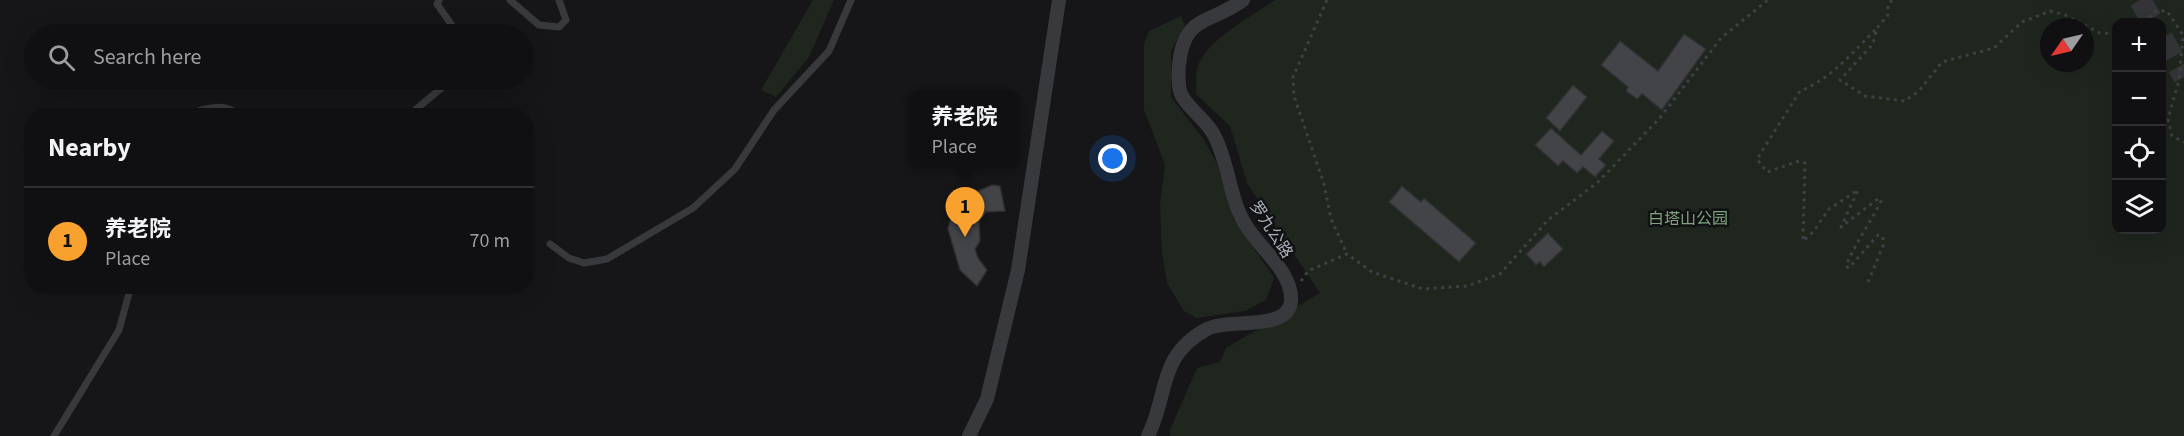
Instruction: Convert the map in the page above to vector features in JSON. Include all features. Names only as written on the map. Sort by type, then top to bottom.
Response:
[{"type":"street","points":[[969,436],[987,399],[1018,270],[1059,0]]},
{"type":"street","name":"罗九公路","points":[[1243,0],[1226,12],[1198,22],[1185,35],[1179,69],[1182,95],[1214,134],[1233,196],[1245,224],[1288,283],[1291,302]]},
{"type":"street","points":[[1148,436],[1163,382],[1178,352],[1210,327],[1269,322],[1280,318],[1291,302]]},
{"type":"lane","points":[[439,0],[437,4],[451,24]]},
{"type":"lane","points":[[510,0],[539,25],[559,27],[566,20],[559,0]]},
{"type":"lane","points":[[550,244],[569,258],[584,263],[607,259],[693,208],[735,169],[774,110],[829,51],[851,0]]},
{"type":"lane","points":[[418,108],[439,90]]},
{"type":"lane","points":[[54,436],[119,330],[129,294]]},
{"type":"path","points":[[1327,0],[1293,77],[1294,96],[1324,184],[1331,219],[1347,254],[1372,272],[1423,289],[1467,286],[1500,274],[1548,220],[1598,182],[1659,119],[1721,38],[1768,0]]},
{"type":"path","points":[[1868,282],[1883,246],[1883,237],[1878,235],[1849,268],[1846,266],[1858,239],[1874,216],[1881,201],[1879,198],[1841,227],[1858,190],[1829,209],[1813,232],[1803,241],[1805,163],[1799,161],[1767,172],[1757,159],[1800,92],[1811,87],[1841,65],[1888,15],[1888,5],[1892,0]]},
{"type":"path","points":[[1877,28],[1873,44],[1840,80],[1865,96],[1905,101],[1919,91],[1942,62],[1994,48],[2022,22],[2050,11],[2065,15],[2100,33],[2112,34]]},
{"type":"path","points":[[2148,18],[2156,11],[2167,11],[2183,35],[2179,80],[2168,118],[2172,136],[2184,142]]},
{"type":"path","points":[[1291,302],[1296,302],[1299,284],[1308,271],[1347,254]]},
{"type":"green space","points":[[813,0],[834,0],[809,57],[776,97],[761,90]]},
{"type":"green space","name":"白塔山公园","points":[[1275,0],[2184,0],[2184,436],[1170,436],[1170,430],[1197,368],[1220,362],[1226,348],[1320,293],[1247,183],[1230,126],[1196,94],[1196,75],[1201,59],[1230,30]]},
{"type":"green space","points":[[1181,16],[1185,25],[1171,51],[1171,97],[1205,141],[1217,164],[1234,219],[1274,278],[1266,300],[1245,311],[1197,318],[1184,311],[1167,283],[1162,253],[1160,205],[1165,165],[1144,110],[1144,44],[1149,31]]},
{"type":"building","points":[[1684,34],[1706,49],[1662,110],[1642,94],[1637,99],[1626,91],[1628,87],[1601,65],[1620,41],[1658,71]]},
{"type":"building","points":[[1573,85],[1587,97],[1560,131],[1546,118]]},
{"type":"building","points":[[1551,128],[1581,155],[1602,131],[1614,141],[1599,159],[1606,165],[1595,177],[1583,167],[1577,173],[1563,161],[1558,166],[1535,145]]},
{"type":"building","points":[[992,185],[1000,186],[1005,211],[986,212],[979,221],[980,241],[975,249],[978,258],[987,270],[977,286],[960,270],[948,229],[953,209],[969,195]]},
{"type":"building","points":[[1402,186],[1421,202],[1424,198],[1476,243],[1459,262],[1389,202]]},
{"type":"building","points":[[1548,233],[1563,249],[1544,267],[1540,262],[1536,265],[1526,254]]},
{"type":"tunnel","points":[[2140,0],[2151,18]]},
{"type":"tunnel","points":[[2166,45],[2184,77]]},
{"type":"place","name":"养老院","points":[[965,237]]}]
